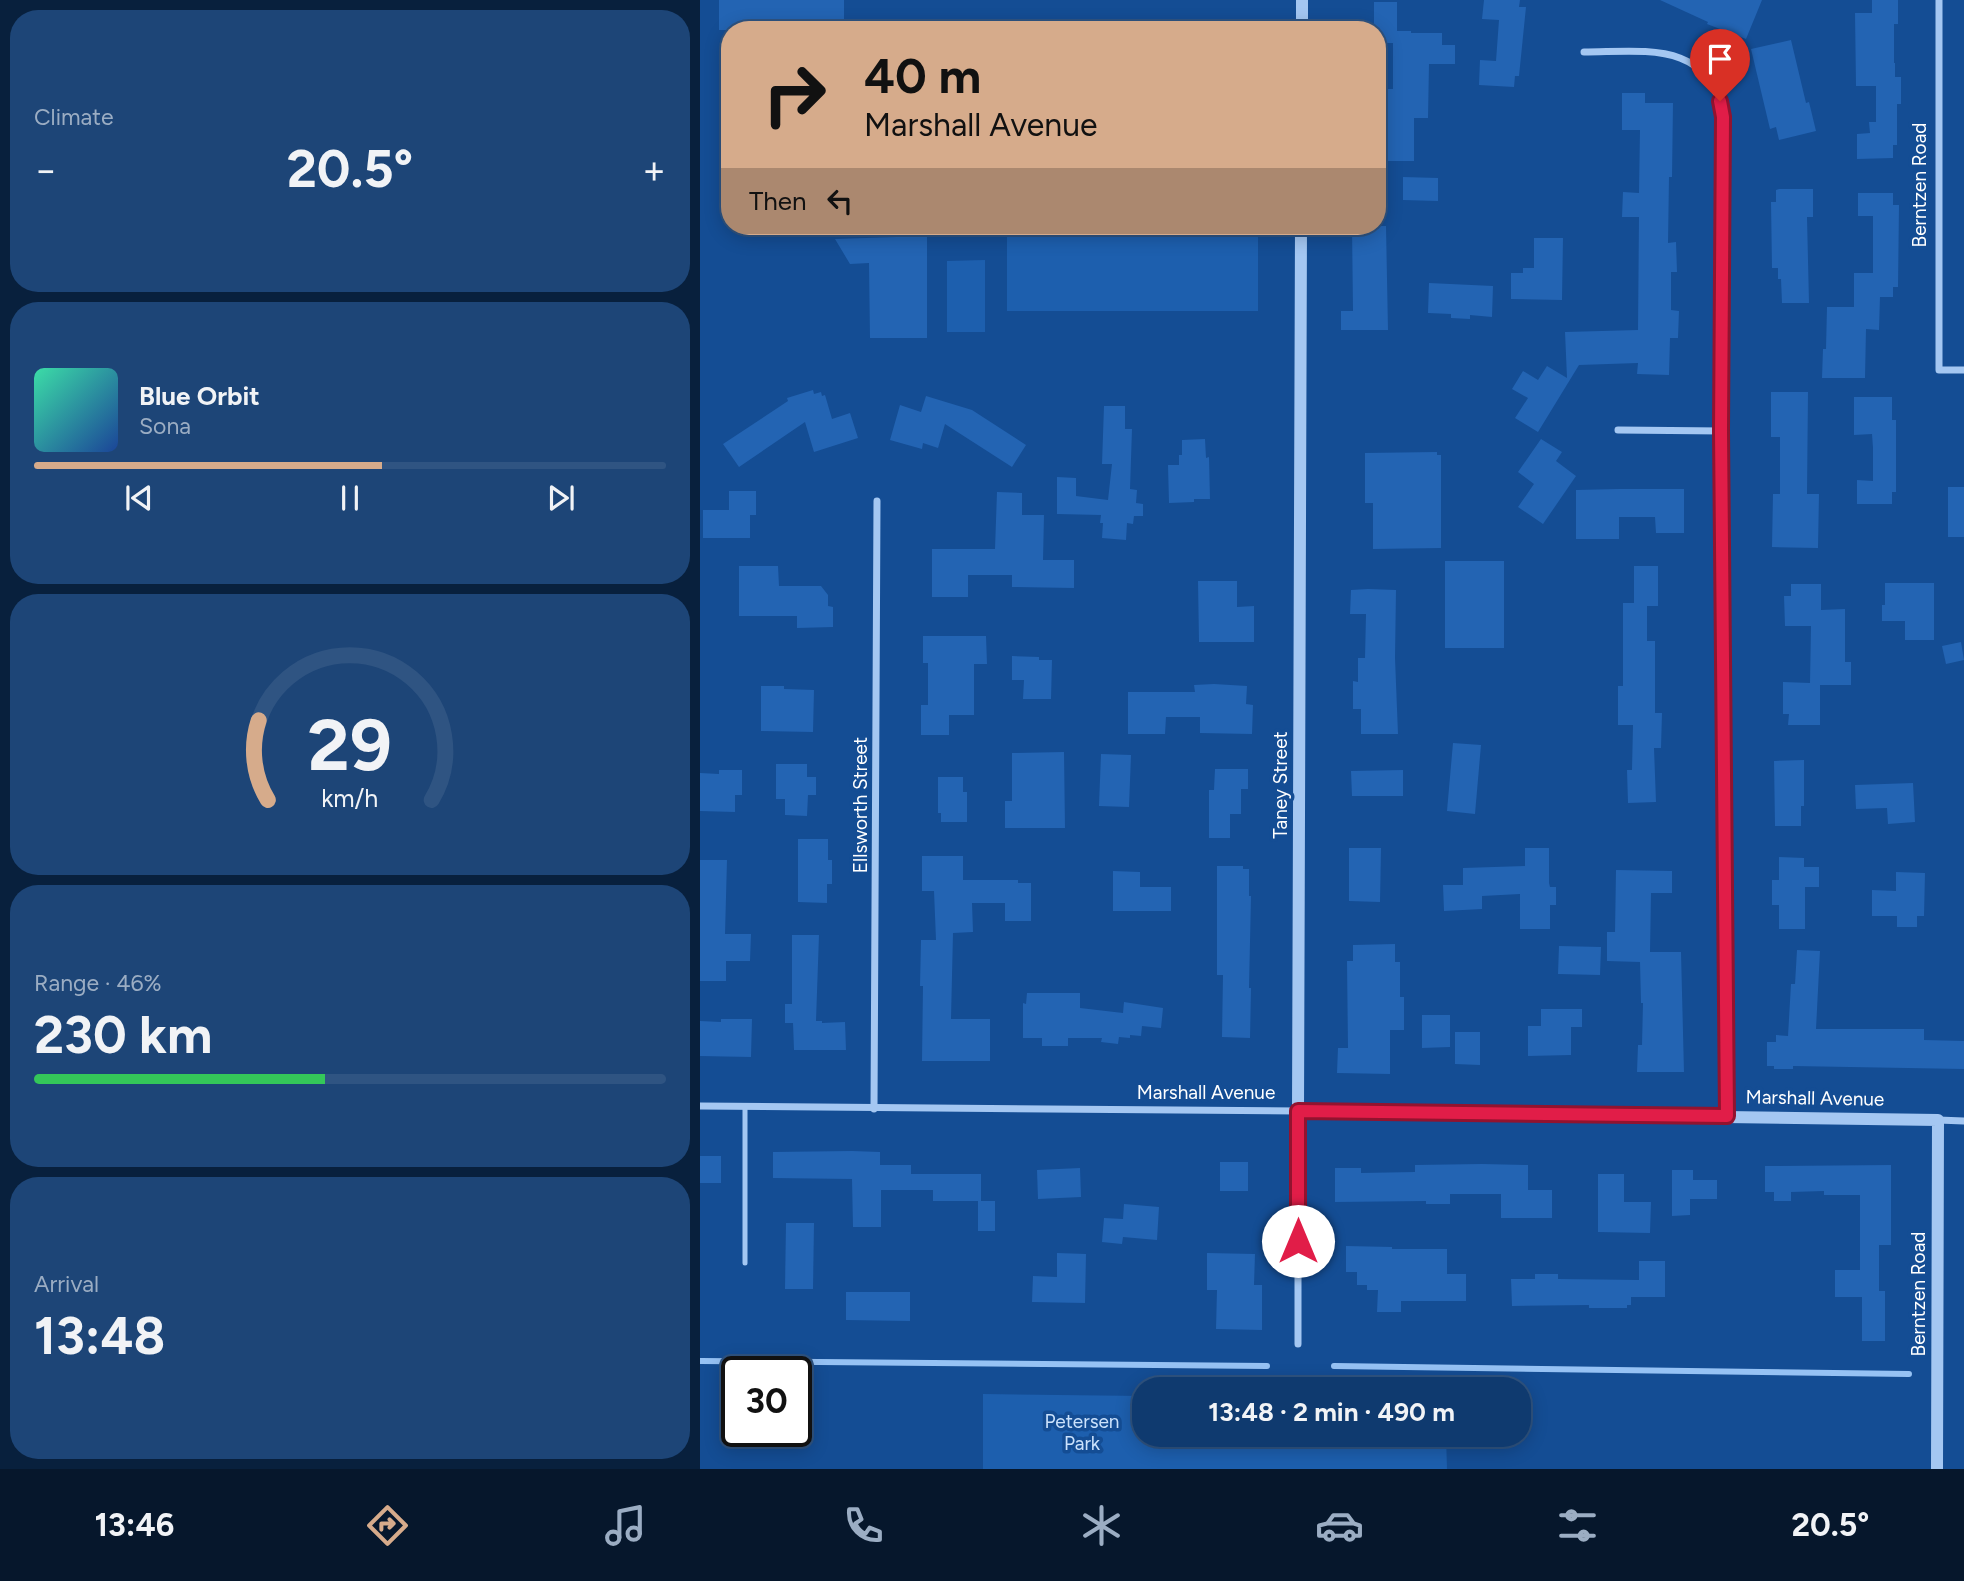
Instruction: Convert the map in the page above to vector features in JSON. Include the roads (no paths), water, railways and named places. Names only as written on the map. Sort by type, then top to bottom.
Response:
[{"type":"street","points":[[1302,0],[1302,21]]},
{"type":"street","name":"Berntzen Road","points":[[1939,0],[1939,370],[1964,370]]},
{"type":"street","points":[[1584,52],[1664,52],[1683,58],[1711,81],[1720,101],[1723,117],[1721,431],[1727,1116]]},
{"type":"street","name":"Taney Street","points":[[1298,1344],[1301,235]]},
{"type":"street","points":[[1618,430],[1721,431]]},
{"type":"street","name":"Ellsworth Street","points":[[874,1109],[877,501]]},
{"type":"street","name":"Marshall Avenue","points":[[700,1106],[1727,1116],[1964,1121]]},
{"type":"street","name":"Berntzen Road","points":[[1937,1469],[1938,1120]]},
{"type":"lane","points":[[746,1107],[746,1263]]},
{"type":"waterway","points":[[700,1361],[1267,1366]]},
{"type":"waterway","points":[[1334,1366],[1909,1374]]},
{"type":"park label","name":"Petersen Park","points":[[1082,1432]]}]
